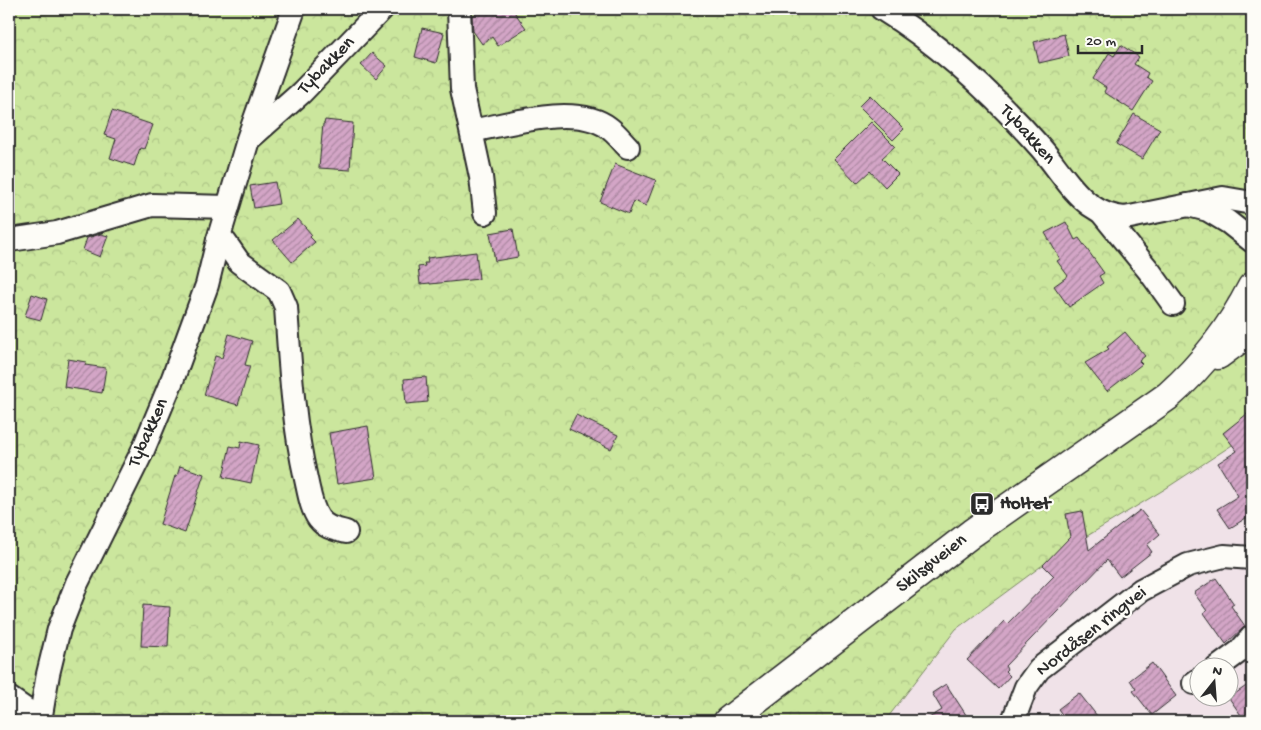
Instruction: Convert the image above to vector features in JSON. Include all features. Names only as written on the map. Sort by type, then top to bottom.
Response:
[{"type":"main road","name":"Skilsøveien","points":[[1189,377],[1234,320],[1252,288]]},
{"type":"main road","name":"Skilsøveien","points":[[728,721],[972,533],[1168,396],[1189,377],[1252,330]]},
{"type":"street","name":"Tybakken","points":[[40,719],[59,629],[77,583],[143,450],[174,378],[208,285],[218,240],[248,140],[294,9]]},
{"type":"street","name":"Tybakken","points":[[248,140],[301,93],[382,9]]},
{"type":"street","points":[[459,9],[462,89],[481,177],[485,213]]},
{"type":"street","name":"Tybakken","points":[[882,9],[913,28],[977,82],[1040,147],[1088,204],[1102,213],[1111,217],[1125,218],[1224,198],[1252,203]]},
{"type":"street","points":[[472,131],[538,118],[578,116],[599,122],[609,128],[628,147]]},
{"type":"street","name":"Tybakken","points":[[1185,205],[1208,210],[1228,222],[1252,241]]},
{"type":"street","points":[[10,240],[57,233],[152,206],[228,207]]},
{"type":"street","points":[[1102,213],[1150,272],[1173,304]]},
{"type":"street","points":[[218,240],[225,242],[239,262],[279,291],[286,307],[294,414],[298,444],[311,499],[319,518],[328,527],[346,532]]},
{"type":"street","name":"Nordåsen ringvei","points":[[1013,721],[1026,687],[1039,670],[1140,590],[1188,565],[1224,556],[1252,558]]},
{"type":"street","points":[[1230,658],[1240,651],[1252,638]]},
{"type":"street","points":[[9,698],[40,719]]},
{"type":"green space","points":[[9,9],[1252,9],[1252,432],[1165,489],[1059,553],[956,629],[885,721],[9,721]]},
{"type":"building","points":[[483,9],[512,9],[526,28],[498,46],[492,37],[482,44],[473,31],[472,16]]},
{"type":"building","points":[[422,28],[444,33],[436,63],[415,57]]},
{"type":"building","points":[[1064,34],[1069,56],[1039,63],[1034,42]]},
{"type":"building","points":[[1121,45],[1139,57],[1134,64],[1148,73],[1146,77],[1152,81],[1133,111],[1104,92],[1106,88],[1093,79],[1109,53],[1114,56]]},
{"type":"building","points":[[372,53],[387,66],[376,79],[361,65]]},
{"type":"building","points":[[870,95],[904,129],[893,140],[859,106]]},
{"type":"building","points":[[112,111],[153,125],[144,149],[140,148],[134,166],[110,158],[116,139],[104,135]]},
{"type":"building","points":[[1134,114],[1160,129],[1142,159],[1116,144]]},
{"type":"building","points":[[325,120],[353,123],[350,170],[319,168]]},
{"type":"building","points":[[871,122],[895,146],[882,158],[898,174],[885,187],[870,171],[857,183],[834,159]]},
{"type":"building","points":[[615,164],[656,180],[646,206],[634,201],[629,214],[600,202]]},
{"type":"building","points":[[275,182],[279,204],[254,208],[250,186]]},
{"type":"building","points":[[298,219],[312,235],[310,237],[315,242],[292,262],[273,240]]},
{"type":"building","points":[[1066,222],[1075,240],[1079,238],[1104,273],[1099,276],[1103,283],[1069,307],[1054,286],[1068,276],[1057,261],[1060,259],[1045,233]]},
{"type":"building","points":[[513,229],[518,257],[495,261],[490,233]]},
{"type":"building","points":[[101,234],[108,236],[100,257],[83,250],[87,238]]},
{"type":"building","points":[[476,252],[479,279],[420,284],[418,267],[425,266],[424,263],[428,263],[427,258]]},
{"type":"building","points":[[32,294],[47,299],[41,320],[25,316]]},
{"type":"building","points":[[1125,332],[1145,356],[1139,361],[1142,364],[1107,391],[1085,363],[1109,349],[1107,347]]},
{"type":"building","points":[[229,334],[252,341],[245,365],[250,366],[238,405],[204,395],[215,356],[222,358]]},
{"type":"building","points":[[68,359],[86,362],[85,365],[106,368],[102,393],[64,387]]},
{"type":"building","points":[[426,377],[428,402],[406,404],[404,379]]},
{"type":"building","points":[[1252,410],[1252,518],[1251,515],[1230,528],[1217,509],[1238,496],[1218,463],[1237,451],[1223,433]]},
{"type":"building","points":[[576,415],[618,435],[611,449],[569,429]]},
{"type":"building","points":[[368,426],[376,478],[337,484],[329,433]]},
{"type":"building","points":[[241,441],[259,445],[251,483],[223,477],[230,446],[240,448]]},
{"type":"building","points":[[180,466],[204,474],[185,533],[160,524]]},
{"type":"building","points":[[1140,510],[1160,534],[1147,545],[1152,552],[1120,577],[1107,560],[1005,666],[1007,669],[1005,671],[1010,676],[998,689],[967,660],[1004,621],[1007,624],[1054,576],[1043,565],[1070,537],[1066,514],[1082,511],[1089,550]]},
{"type":"building","points":[[1216,578],[1234,604],[1231,606],[1245,626],[1226,644],[1204,613],[1207,611],[1194,593]]},
{"type":"building","points":[[143,605],[170,607],[168,647],[141,646]]},
{"type":"building","points":[[1152,663],[1176,696],[1152,715],[1133,691],[1136,689],[1130,680]]},
{"type":"building","points":[[1252,682],[1252,721],[1245,721],[1236,708],[1238,708],[1238,692]]},
{"type":"building","points":[[946,684],[970,721],[924,721],[942,710],[932,693]]},
{"type":"building","points":[[1079,693],[1101,721],[1067,721],[1058,709]]},
{"type":"place","name":"Holtet","points":[[982,504]]}]
